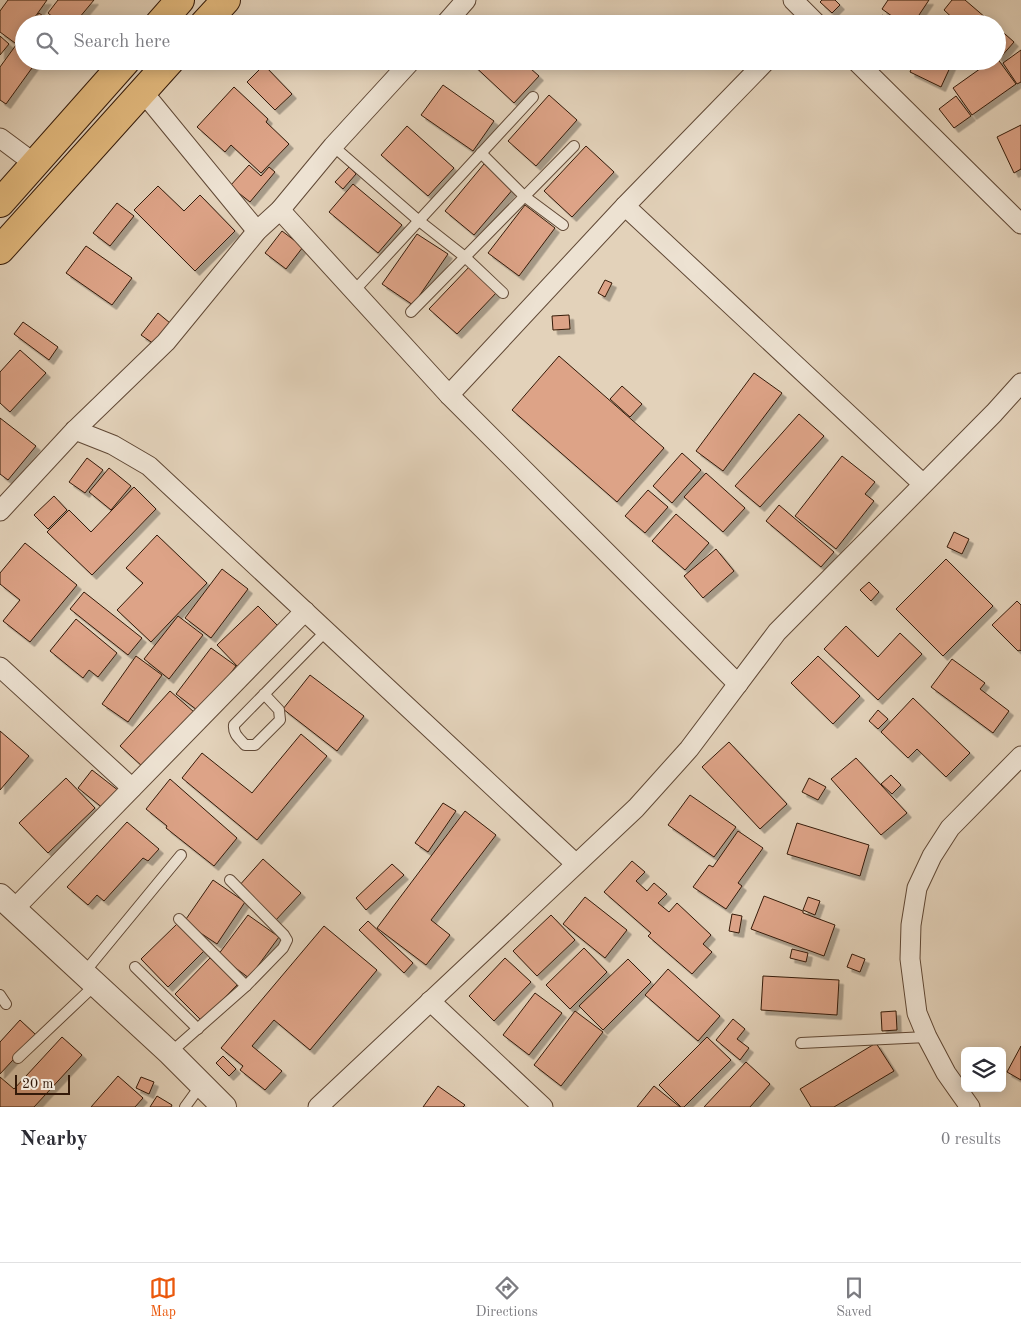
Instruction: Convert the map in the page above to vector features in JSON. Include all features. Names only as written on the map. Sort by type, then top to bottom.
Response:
[{"type":"main road","points":[[167,15],[180,0]]},
{"type":"main road","points":[[212,15],[226,0]]},
{"type":"main road","points":[[0,203],[118,70]]},
{"type":"main road","points":[[0,250],[162,70]]},
{"type":"street","points":[[453,15],[466,0]]},
{"type":"street","points":[[793,0],[805,15]]},
{"type":"street","points":[[0,511],[76,430],[166,342],[256,231],[280,210],[333,146],[403,70]]},
{"type":"street","points":[[450,395],[625,206],[757,70]]},
{"type":"street","points":[[865,70],[1021,224]]},
{"type":"street","points":[[143,92],[256,231]]},
{"type":"street","points":[[0,138],[35,164]]},
{"type":"street","points":[[625,206],[923,484]]},
{"type":"street","points":[[280,210],[450,395],[738,684]]},
{"type":"street","points":[[318,1107],[636,808],[689,749],[777,632],[994,413],[1021,383]]},
{"type":"street","points":[[76,430],[113,445],[149,466],[576,864]]},
{"type":"street","points":[[224,1107],[170,1053],[7,902],[132,788],[305,611]]},
{"type":"street","points":[[0,667],[132,788]]},
{"type":"street","points":[[970,1107],[946,1073],[917,1013],[910,959],[911,924],[917,888],[932,856],[950,828],[1021,756]]},
{"type":"street","points":[[430,1001],[543,1107]]},
{"type":"lane","points":[[354,291],[533,97]]},
{"type":"lane","points":[[333,146],[418,220],[465,257],[503,292]]},
{"type":"lane","points":[[411,312],[574,146]]},
{"type":"lane","points":[[481,153],[524,196],[563,225]]},
{"type":"lane","points":[[264,694],[280,710],[280,720],[255,745],[245,744],[236,735],[234,725],[264,694],[326,630]]},
{"type":"lane","points":[[18,1058],[89,979],[181,855]]},
{"type":"lane","points":[[170,1053],[246,986],[284,948],[287,940],[230,880]]},
{"type":"lane","points":[[179,919],[246,986]]},
{"type":"lane","points":[[135,967],[198,1029]]},
{"type":"lane","points":[[801,1042],[927,1037]]},
{"type":"lane","points":[[185,1107],[201,1085]]},
{"type":"building","points":[[8,0],[47,0],[36,15],[15,15],[15,43],[0,32],[0,11]]},
{"type":"building","points":[[58,0],[94,0],[82,15],[50,15],[48,13]]},
{"type":"building","points":[[822,0],[835,0],[840,5],[832,13],[820,2]]},
{"type":"building","points":[[888,0],[929,0],[919,15],[890,15],[882,9]]},
{"type":"building","points":[[952,0],[965,0],[982,15],[949,15],[944,10]]},
{"type":"building","points":[[1006,35],[1014,42],[1006,51]]},
{"type":"building","points":[[0,36],[9,44],[0,55]]},
{"type":"building","points":[[15,46],[15,70],[31,70],[6,104],[0,100],[0,67]]},
{"type":"building","points":[[1021,50],[1021,82],[1017,84],[1006,68],[1006,61]]},
{"type":"building","points":[[259,70],[269,70],[292,94],[275,110],[247,82]]},
{"type":"building","points":[[479,70],[532,70],[539,76],[514,103]]},
{"type":"building","points":[[911,70],[949,70],[941,87],[910,72]]},
{"type":"building","points":[[978,70],[1006,70],[1016,84],[972,115],[953,88]]},
{"type":"building","points":[[443,85],[494,121],[473,151],[421,115]]},
{"type":"building","points":[[234,87],[268,119],[266,122],[289,144],[261,173],[231,145],[225,152],[197,127]]},
{"type":"building","points":[[549,95],[577,120],[536,166],[508,141]]},
{"type":"building","points":[[956,96],[971,116],[954,128],[939,109]]},
{"type":"building","points":[[1021,125],[1021,169],[1014,173],[997,137]]},
{"type":"building","points":[[407,126],[454,168],[428,196],[381,155]]},
{"type":"building","points":[[586,146],[614,172],[572,217],[544,191]]},
{"type":"building","points":[[484,164],[514,188],[474,235],[445,211]]},
{"type":"building","points":[[249,165],[261,176],[269,167],[275,172],[250,202],[230,186]]},
{"type":"building","points":[[349,167],[356,174],[343,189],[335,182]]},
{"type":"building","points":[[353,184],[402,225],[378,253],[329,212]]},
{"type":"building","points":[[158,186],[184,211],[200,195],[235,231],[195,271],[134,210]]},
{"type":"building","points":[[117,203],[134,216],[110,246],[93,233]]},
{"type":"building","points":[[525,205],[555,228],[519,276],[488,253]]},
{"type":"building","points":[[282,231],[303,247],[286,269],[265,253]]},
{"type":"building","points":[[417,234],[448,254],[413,305],[382,284]]},
{"type":"building","points":[[86,246],[132,278],[112,305],[66,273]]},
{"type":"building","points":[[471,265],[498,291],[457,334],[429,309]]},
{"type":"building","points":[[605,280],[612,283],[605,297],[598,293]]},
{"type":"building","points":[[158,313],[170,323],[154,344],[141,335]]},
{"type":"building","points":[[569,315],[570,329],[553,330],[552,316]]},
{"type":"building","points":[[23,322],[58,347],[49,360],[14,334]]},
{"type":"building","points":[[20,350],[46,373],[10,412],[0,403],[0,372]]},
{"type":"building","points":[[559,356],[664,448],[617,502],[512,410]]},
{"type":"building","points":[[754,373],[782,393],[723,471],[696,451]]},
{"type":"building","points":[[622,386],[642,404],[630,417],[610,399]]},
{"type":"building","points":[[799,414],[824,436],[760,507],[735,486]]},
{"type":"building","points":[[0,418],[36,446],[8,480],[0,474]]},
{"type":"building","points":[[682,453],[701,470],[672,503],[653,486]]},
{"type":"building","points":[[842,456],[875,482],[865,494],[874,501],[836,549],[795,516]]},
{"type":"building","points":[[87,458],[103,470],[85,493],[69,482]]},
{"type":"building","points":[[109,468],[131,486],[111,510],[89,492]]},
{"type":"building","points":[[706,473],[745,508],[723,532],[684,497]]},
{"type":"building","points":[[134,487],[156,509],[92,575],[47,532],[69,510],[91,532]]},
{"type":"building","points":[[648,490],[668,507],[645,533],[625,516]]},
{"type":"building","points":[[54,496],[67,510],[48,529],[34,515]]},
{"type":"building","points":[[779,505],[834,552],[821,567],[766,521]]},
{"type":"building","points":[[676,514],[709,543],[685,570],[652,541]]},
{"type":"building","points":[[954,532],[969,539],[962,554],[947,547]]},
{"type":"building","points":[[157,535],[207,583],[151,642],[117,610],[143,583],[126,568]]},
{"type":"building","points":[[25,543],[77,585],[30,642],[3,621],[20,600],[0,584],[0,573]]},
{"type":"building","points":[[716,549],[734,571],[703,598],[684,576]]},
{"type":"building","points":[[946,559],[993,606],[943,656],[896,609]]},
{"type":"building","points":[[222,569],[248,589],[211,638],[185,618]]},
{"type":"building","points":[[869,582],[879,592],[871,601],[860,590]]},
{"type":"building","points":[[84,592],[142,638],[128,655],[70,609]]},
{"type":"building","points":[[1017,601],[1021,605],[1021,651],[1018,651],[992,625]]},
{"type":"building","points":[[258,606],[280,628],[239,668],[217,645]]},
{"type":"building","points":[[178,616],[203,635],[169,679],[144,659]]},
{"type":"building","points":[[76,619],[117,653],[98,677],[89,670],[83,678],[50,651]]},
{"type":"building","points":[[846,626],[878,657],[900,633],[922,654],[878,700],[824,649]]},
{"type":"building","points":[[211,648],[236,666],[201,713],[176,694]]},
{"type":"building","points":[[136,656],[162,675],[128,722],[102,704]]},
{"type":"building","points":[[818,656],[860,696],[833,724],[791,683]]},
{"type":"building","points":[[952,659],[985,683],[980,689],[1009,711],[993,733],[931,687]]},
{"type":"building","points":[[310,675],[364,716],[337,751],[283,709]]},
{"type":"building","points":[[170,691],[194,712],[143,767],[120,746]]},
{"type":"building","points":[[913,698],[970,753],[946,777],[917,749],[908,758],[881,732]]},
{"type":"building","points":[[878,710],[888,719],[878,729],[869,721]]},
{"type":"building","points":[[0,731],[29,756],[0,790]]},
{"type":"building","points":[[301,734],[327,756],[257,840],[182,778],[202,753],[252,793]]},
{"type":"building","points":[[729,742],[787,804],[760,829],[702,767]]},
{"type":"building","points":[[856,758],[907,813],[881,835],[831,779]]},
{"type":"building","points":[[92,770],[119,791],[104,809],[78,788]]},
{"type":"building","points":[[891,775],[901,785],[892,794],[881,784]]},
{"type":"building","points":[[66,778],[95,808],[48,853],[19,823]]},
{"type":"building","points":[[809,778],[826,787],[818,800],[802,792]]},
{"type":"building","points":[[170,779],[237,838],[214,866],[166,828],[167,826],[146,809]]},
{"type":"building","points":[[690,795],[736,827],[714,857],[668,825]]},
{"type":"building","points":[[443,803],[456,811],[428,852],[415,843]]},
{"type":"building","points":[[465,811],[496,835],[431,920],[450,935],[426,965],[377,928]]},
{"type":"building","points":[[127,822],[159,849],[148,861],[143,858],[104,901],[97,895],[88,905],[67,887]]},
{"type":"building","points":[[797,823],[869,845],[860,876],[787,854]]},
{"type":"building","points":[[738,831],[763,848],[738,883],[742,886],[726,909],[693,887],[709,865],[713,867]]},
{"type":"building","points":[[263,859],[301,893],[275,921],[238,887]]},
{"type":"building","points":[[632,861],[645,872],[636,881],[647,891],[654,883],[667,894],[658,903],[669,912],[677,903],[711,935],[703,944],[712,952],[692,974],[648,936],[651,933],[604,892]]},
{"type":"building","points":[[392,864],[404,875],[366,910],[356,898]]},
{"type":"building","points":[[213,880],[245,902],[217,944],[184,922]]},
{"type":"building","points":[[764,896],[835,925],[824,956],[751,929]]},
{"type":"building","points":[[585,897],[627,930],[605,958],[563,924]]},
{"type":"building","points":[[808,897],[820,901],[815,915],[803,910]]},
{"type":"building","points":[[732,914],[742,916],[739,933],[729,931]]},
{"type":"building","points":[[248,915],[279,937],[249,978],[218,955]]},
{"type":"building","points":[[551,915],[575,940],[537,976],[513,951]]},
{"type":"building","points":[[368,921],[413,963],[404,973],[359,930]]},
{"type":"building","points":[[177,924],[204,951],[168,987],[141,959]]},
{"type":"building","points":[[324,926],[377,970],[310,1050],[274,1020],[252,1046],[282,1071],[265,1090],[240,1070],[243,1066],[221,1048]]},
{"type":"building","points":[[584,948],[607,972],[570,1009],[546,985]]},
{"type":"building","points":[[792,949],[808,953],[806,962],[790,958]]},
{"type":"building","points":[[852,954],[865,959],[860,972],[847,967]]},
{"type":"building","points":[[210,958],[238,984],[202,1021],[175,994]]},
{"type":"building","points":[[505,958],[531,982],[494,1021],[469,996]]},
{"type":"building","points":[[628,959],[651,982],[603,1030],[579,1006]]},
{"type":"building","points":[[668,969],[720,1016],[698,1041],[645,995]]},
{"type":"building","points":[[763,976],[839,980],[837,1015],[761,1010]]},
{"type":"building","points":[[535,993],[562,1013],[529,1055],[503,1035]]},
{"type":"building","points":[[575,1011],[603,1032],[561,1086],[534,1065]]},
{"type":"building","points":[[896,1011],[897,1030],[882,1031],[881,1012]]},
{"type":"building","points":[[733,1019],[745,1029],[737,1039],[749,1048],[740,1060],[716,1040]]},
{"type":"building","points":[[20,1020],[36,1035],[0,1074],[0,1042]]},
{"type":"building","points":[[62,1037],[82,1055],[34,1107],[0,1107],[0,1077],[14,1089]]},
{"type":"building","points":[[707,1037],[731,1060],[684,1107],[681,1107],[659,1085]]},
{"type":"building","points":[[876,1043],[894,1071],[834,1107],[811,1107],[800,1089]]},
{"type":"building","points":[[1021,1046],[1021,1080],[1007,1072]]},
{"type":"building","points":[[223,1056],[236,1069],[229,1076],[216,1063]]},
{"type":"building","points":[[746,1062],[770,1084],[750,1107],[704,1107]]},
{"type":"building","points":[[118,1076],[143,1098],[135,1107],[91,1107]]},
{"type":"building","points":[[141,1077],[154,1082],[149,1094],[136,1088]]},
{"type":"building","points":[[438,1086],[465,1105],[463,1107],[423,1107]]},
{"type":"building","points":[[654,1086],[680,1107],[637,1107]]},
{"type":"building","points":[[157,1096],[172,1105],[171,1107],[150,1107]]}]
